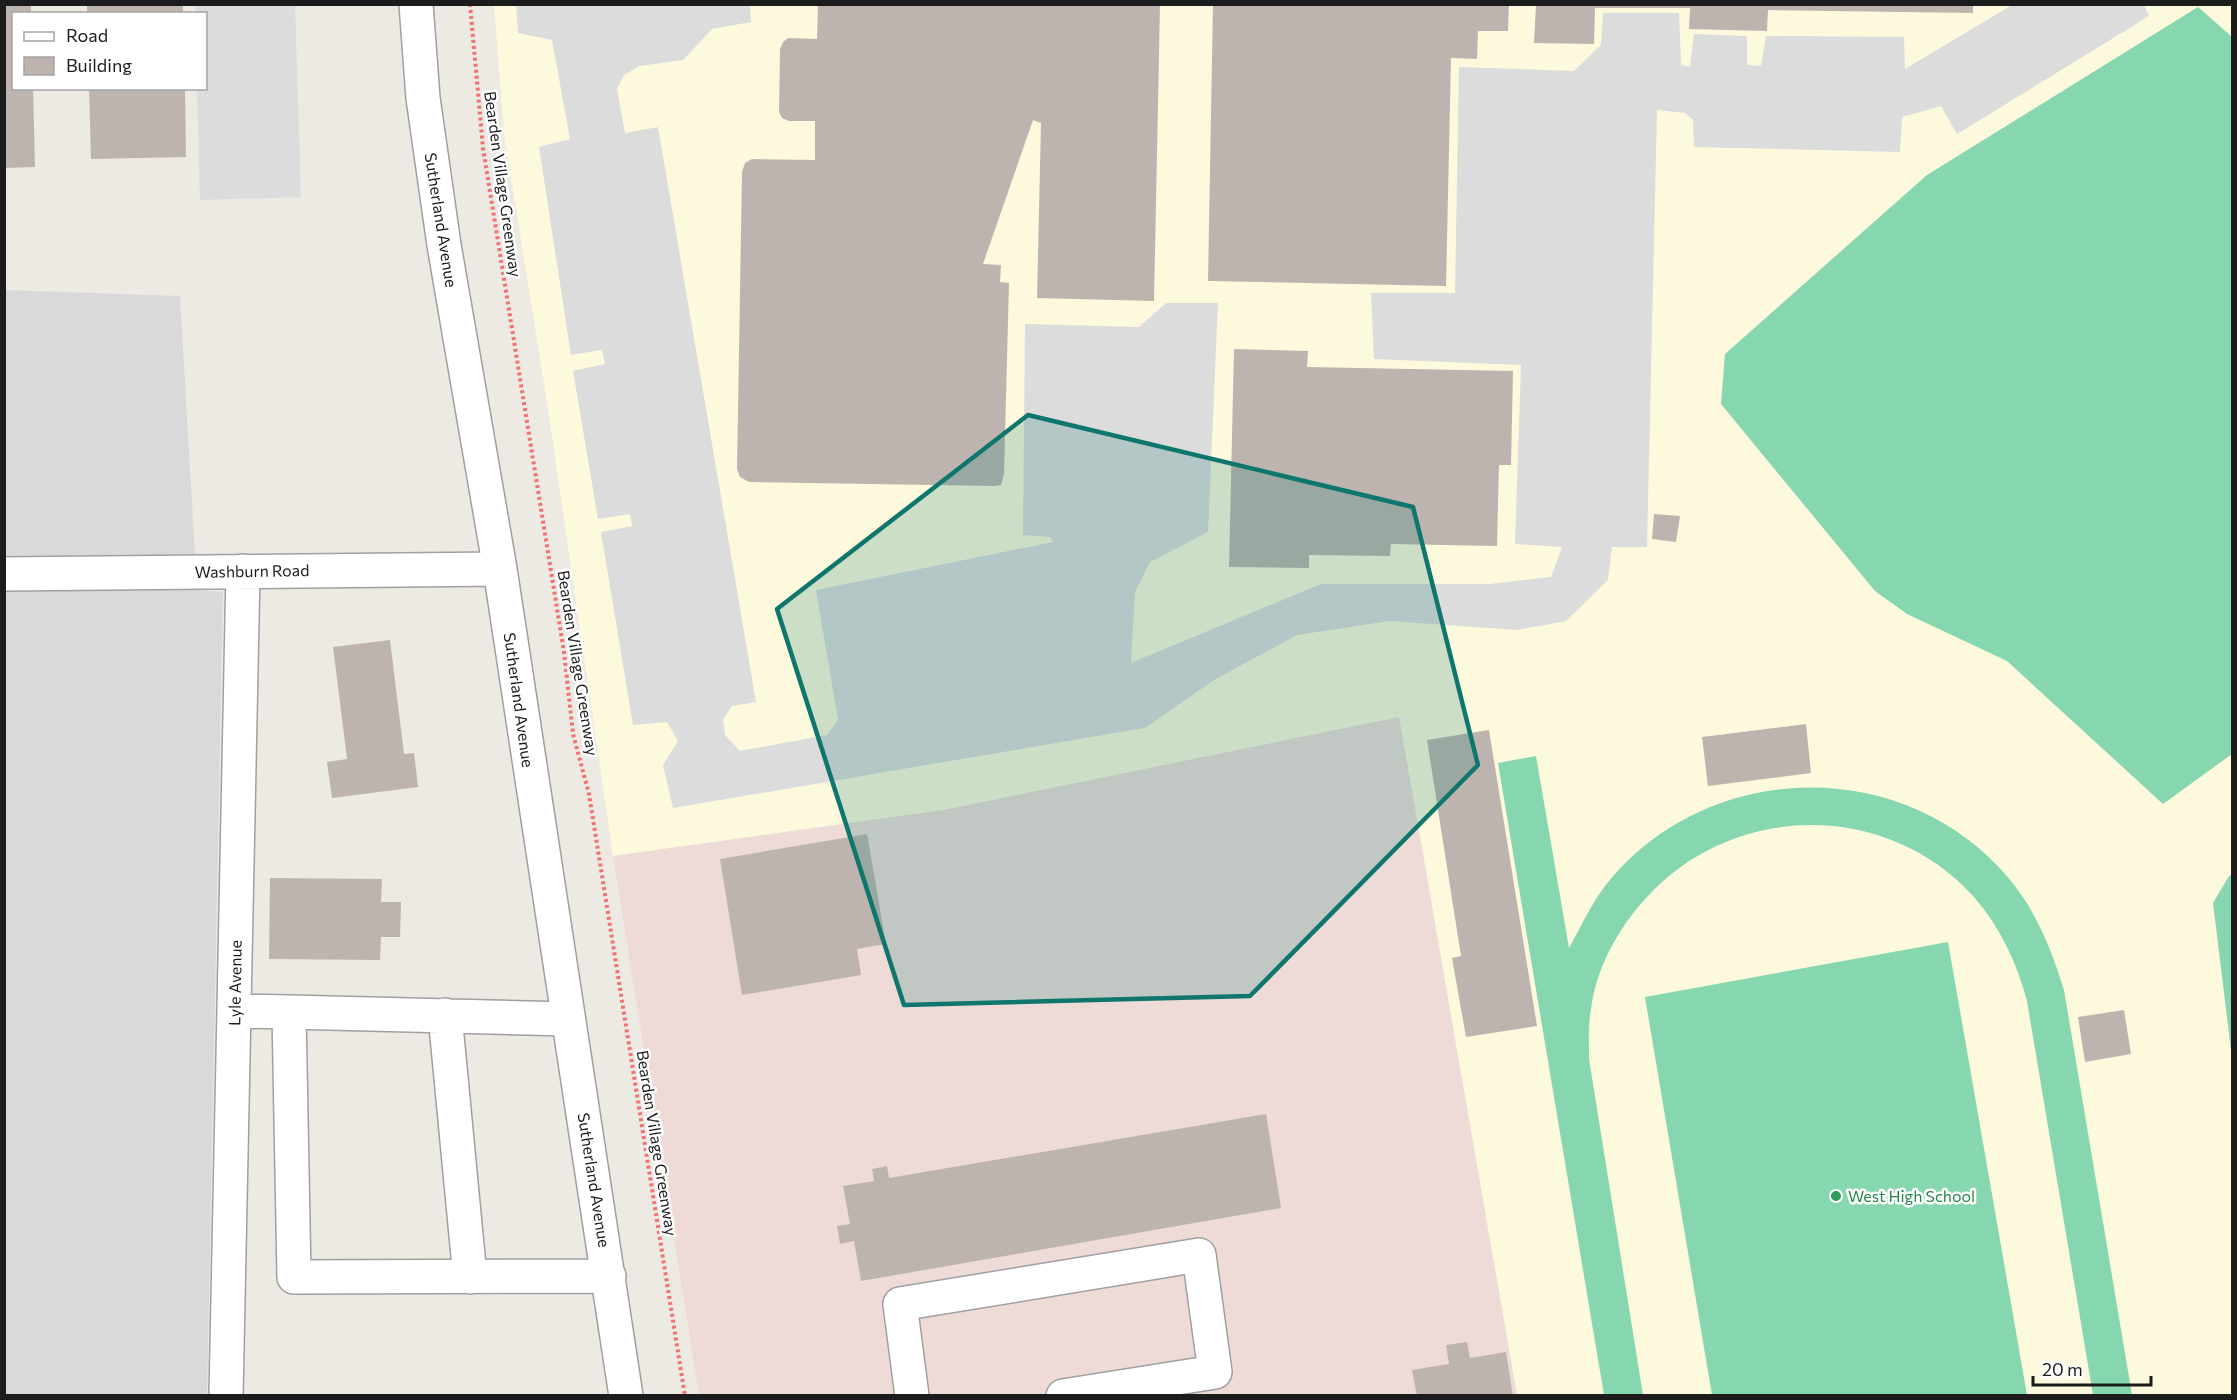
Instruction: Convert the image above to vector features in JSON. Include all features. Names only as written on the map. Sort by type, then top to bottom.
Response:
[{"type":"street","name":"Sutherland Avenue","points":[[416,4],[423,98],[444,245],[500,569],[626,1395]]},
{"type":"street","name":"Washburn Road","points":[[4,574],[500,569]]},
{"type":"street","name":"Lyle Avenue","points":[[226,1395],[243,571]]},
{"type":"street","points":[[234,1011],[568,1019]]},
{"type":"street","points":[[289,1012],[294,1277],[609,1276]]},
{"type":"street","points":[[445,1015],[470,1277]]},
{"type":"street","points":[[912,1395],[900,1304],[1199,1255],[1215,1372],[1063,1395]]},
{"type":"path","name":"Bearden Village Greenway","points":[[470,4],[483,148],[564,652],[573,734],[589,794],[685,1395]]},
{"type":"highlighted area","points":[[1028,415],[1413,507],[1478,765],[1250,996],[904,1005],[777,609]]},
{"type":"shaded area","points":[[195,5],[295,5],[301,197],[200,200],[197,90],[207,90],[207,12],[195,12]]},
{"type":"shaded area","name":"West High School","points":[[494,5],[2232,5],[2232,1395],[1515,1395],[1399,718],[944,810],[613,856],[548,409],[504,134]]},
{"type":"shaded area","points":[[516,5],[750,5],[751,22],[712,29],[683,60],[640,66],[624,75],[617,89],[625,133],[658,127],[756,702],[732,706],[723,720],[725,735],[740,751],[827,735],[838,720],[816,590],[1053,542],[1050,537],[1023,535],[1025,324],[1139,327],[1166,303],[1218,303],[1208,532],[1150,562],[1135,592],[1131,663],[1321,584],[1490,584],[1551,577],[1562,547],[1515,544],[1521,365],[1374,359],[1371,293],[1455,293],[1459,67],[1574,71],[1601,45],[1603,13],[1679,13],[1681,65],[1690,67],[1694,34],[1747,36],[1747,65],[1761,66],[1766,36],[1904,37],[1905,69],[2012,5],[2144,5],[2149,16],[1957,134],[1941,106],[1902,117],[1900,152],[1694,147],[1693,120],[1685,113],[1657,110],[1647,547],[1612,547],[1608,580],[1566,621],[1517,630],[1390,621],[1297,635],[1214,680],[1145,728],[673,808],[663,765],[678,741],[667,722],[633,725],[601,532],[632,526],[630,514],[598,519],[573,371],[605,364],[602,350],[571,355],[539,147],[570,139],[552,40],[518,33]]},
{"type":"shaded area","points":[[5,290],[180,296],[197,590],[223,592],[207,1395],[5,1396]]},
{"type":"shaded area","points":[[1399,717],[1517,1395],[699,1395],[613,856],[944,810]]},
{"type":"green space","points":[[2198,7],[2232,37],[2232,754],[2163,804],[2007,661],[1907,614],[1875,591],[1721,404],[1725,354],[1927,175]]},
{"type":"green space","points":[[1536,756],[1569,948],[1589,910],[1607,883],[1657,836],[1706,809],[1759,793],[1814,788],[1869,794],[1921,812],[1969,841],[2011,881],[2029,906],[2043,933],[2064,990],[2132,1395],[2093,1395],[2027,1001],[2013,959],[2000,933],[1974,897],[1940,867],[1902,845],[1862,831],[1819,825],[1777,828],[1735,838],[1696,857],[1660,884],[1635,910],[1606,957],[1599,974],[1590,1015],[1589,1059],[1643,1395],[1604,1395],[1498,763]]},
{"type":"green space","points":[[2232,875],[2232,1058],[2213,903],[2229,876]]},
{"type":"green space","name":"West High School","points":[[1948,942],[2027,1395],[1712,1395],[1645,997]]},
{"type":"building","points":[[4,4],[31,4],[31,12],[12,12],[12,90],[33,90],[35,167],[6,168]]},
{"type":"building","points":[[87,4],[183,4],[183,12],[87,12]]},
{"type":"building","points":[[818,4],[1160,4],[1154,301],[1037,298],[1041,123],[1033,120],[983,264],[1001,265],[1000,282],[1009,283],[1004,474],[1001,485],[749,482],[740,477],[737,469],[742,172],[745,163],[752,159],[815,160],[815,121],[789,121],[782,118],[779,112],[780,49],[788,38],[817,39]]},
{"type":"building","points":[[1213,4],[1509,4],[1508,31],[1478,31],[1477,59],[1451,58],[1446,286],[1208,281]]},
{"type":"building","points":[[1536,4],[1973,4],[1973,13],[1768,10],[1767,31],[1689,29],[1690,8],[1595,8],[1594,44],[1534,43]]},
{"type":"building","points":[[89,90],[185,90],[186,157],[91,159]]},
{"type":"building","points":[[1234,349],[1308,351],[1307,367],[1513,371],[1511,465],[1499,465],[1497,546],[1391,544],[1390,556],[1309,555],[1309,568],[1229,567]]},
{"type":"building","points":[[1654,514],[1680,516],[1676,542],[1652,539]]},
{"type":"building","points":[[390,640],[404,754],[414,753],[418,787],[332,798],[327,762],[347,759],[333,647]]},
{"type":"building","points":[[1806,724],[1811,773],[1708,786],[1702,737]]},
{"type":"building","points":[[1489,730],[1537,1026],[1466,1037],[1452,958],[1461,956],[1427,740]]},
{"type":"building","points":[[867,834],[886,944],[857,949],[861,975],[742,995],[720,859]]},
{"type":"building","points":[[270,878],[382,879],[381,902],[401,902],[400,937],[381,937],[380,960],[269,959]]},
{"type":"building","points":[[2124,1010],[2131,1054],[2085,1062],[2078,1017]]},
{"type":"building","points":[[1266,1114],[1281,1208],[861,1281],[854,1241],[840,1244],[837,1226],[850,1224],[843,1186],[874,1181],[872,1169],[887,1166],[889,1178]]},
{"type":"building","points":[[1467,1342],[1470,1358],[1506,1352],[1513,1396],[1417,1396],[1412,1370],[1449,1364],[1446,1345]]},
{"type":"place","name":"West High School","points":[[1836,1196]]}]
